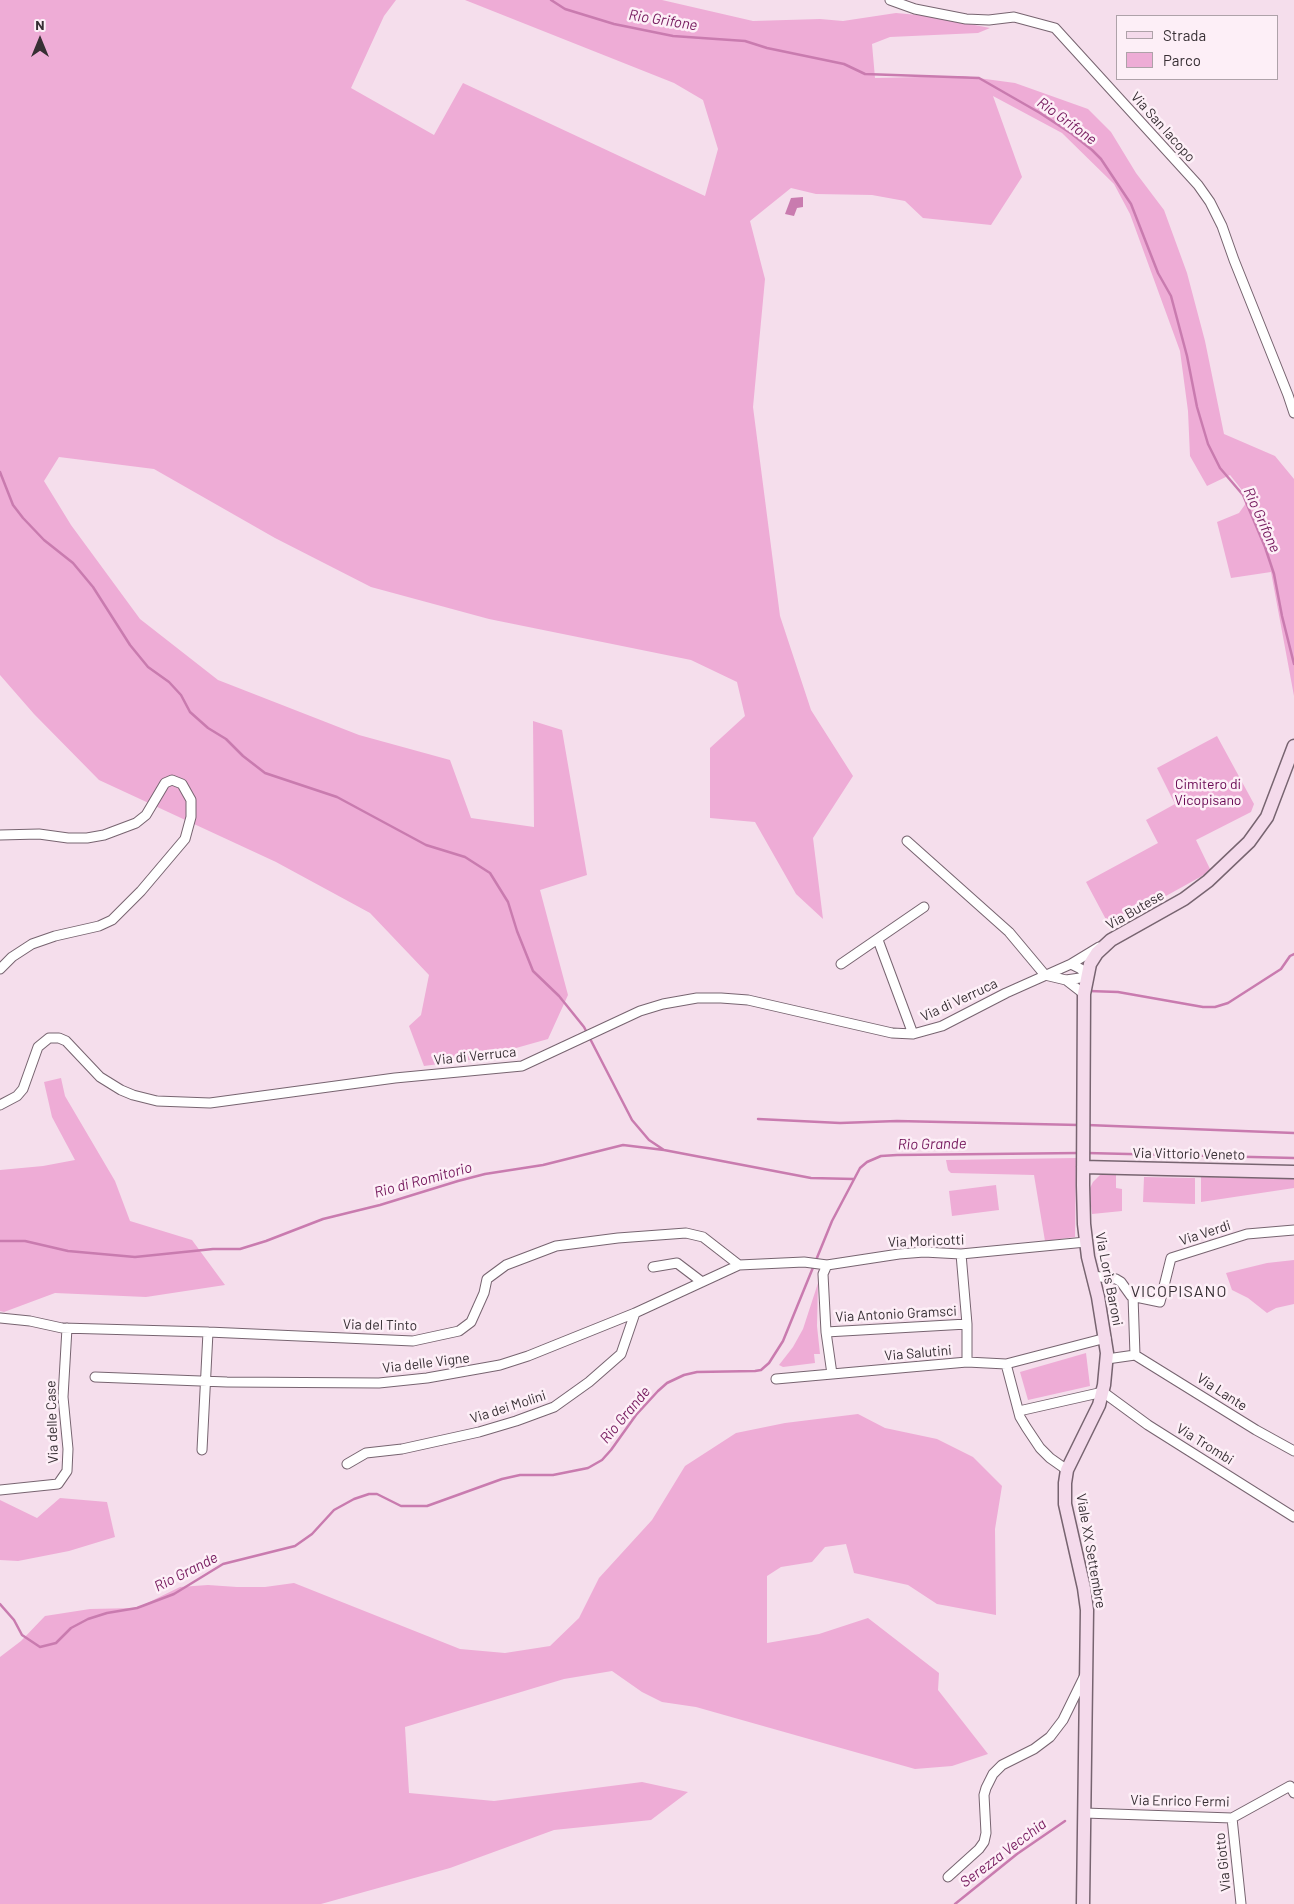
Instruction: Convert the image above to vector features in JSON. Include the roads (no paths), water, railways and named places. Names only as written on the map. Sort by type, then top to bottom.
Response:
[{"type":"street","name":"Via San Iacopo","points":[[890,0],[915,9],[966,19],[990,20],[1014,17],[1055,28],[1198,185],[1210,202],[1225,234],[1294,413]]},
{"type":"street","name":"Via Butese","points":[[1083,1162],[1084,994],[1090,964],[1097,953],[1111,940],[1184,899],[1243,848],[1267,817],[1294,746]]},
{"type":"street","points":[[0,835],[39,834],[68,838],[87,838],[104,835],[136,823],[146,815],[165,783],[172,780],[182,784],[191,800],[191,818],[185,839],[141,892],[112,920],[99,926],[54,936],[32,944],[12,957],[0,969]]},
{"type":"street","points":[[907,841],[1008,932],[1045,975],[1066,980],[1087,976],[1082,969],[1071,964]]},
{"type":"street","points":[[841,964],[924,907]]},
{"type":"street","points":[[878,940],[914,1034]]},
{"type":"street","name":"Via di Verruca","points":[[0,1105],[17,1096],[23,1089],[38,1047],[49,1038],[59,1038],[66,1041],[92,1069],[121,1090],[157,1101],[184,1103],[235,1101],[395,1078],[522,1066],[584,1039],[619,1020],[663,1004],[697,998],[748,1000],[874,1030],[914,1034],[942,1026],[1071,964],[1111,940]]},
{"type":"street","points":[[1066,980],[1084,994]]},
{"type":"street","name":"Via Vittorio Veneto","points":[[1083,1162],[1294,1172]]},
{"type":"street","name":"Via Loris Baroni","points":[[1083,1162],[1086,1242],[1106,1338],[1107,1359]]},
{"type":"street","name":"Via Verdi","points":[[1133,1296],[1160,1302],[1171,1258],[1247,1234],[1294,1230]]},
{"type":"street","name":"Via del Tinto","points":[[0,1318],[67,1328],[413,1341],[459,1331],[471,1322],[484,1293],[487,1279],[506,1265],[556,1246],[618,1238],[686,1233],[703,1236],[738,1265]]},
{"type":"street","name":"Via Moricotti","points":[[738,1265],[807,1262],[825,1265],[899,1254],[924,1252],[961,1254],[1086,1242]]},
{"type":"street","points":[[961,1254],[967,1324],[967,1362]]},
{"type":"street","points":[[653,1267],[677,1263],[702,1282]]},
{"type":"street","name":"Via delle Vigne","points":[[95,1377],[379,1384],[475,1371],[528,1356],[635,1313],[738,1265]]},
{"type":"street","points":[[825,1265],[823,1274],[826,1332],[832,1374]]},
{"type":"street","points":[[1093,1276],[1121,1282],[1130,1296],[1133,1296],[1135,1355],[1107,1359]]},
{"type":"street","name":"Via dei Molini","points":[[347,1464],[366,1454],[402,1449],[479,1432],[554,1407],[589,1382],[621,1354],[635,1313]]},
{"type":"street","name":"Via Antonio Gramsci","points":[[826,1332],[967,1324]]},
{"type":"street","name":"Via delle Case","points":[[0,1490],[58,1484],[67,1472],[68,1449],[63,1397],[67,1328]]},
{"type":"street","points":[[202,1450],[208,1332]]},
{"type":"street","name":"Via Salutini","points":[[776,1379],[967,1362],[1006,1364],[1106,1338]]},
{"type":"street","name":"Via Lante","points":[[1135,1355],[1256,1430],[1294,1451]]},
{"type":"street","name":"Viale XX Settembre","points":[[1083,1904],[1087,1610],[1084,1588],[1065,1504],[1064,1483],[1068,1470],[1094,1417],[1103,1392],[1107,1359]]},
{"type":"street","points":[[1006,1364],[1019,1411],[1026,1427],[1040,1448],[1050,1458],[1068,1470]]},
{"type":"street","points":[[1019,1411],[1103,1392]]},
{"type":"street","name":"Via Trombi","points":[[1103,1392],[1148,1425],[1294,1517]]},
{"type":"street","points":[[948,1877],[979,1849],[984,1842],[986,1833],[984,1796],[993,1774],[1002,1765],[1034,1749],[1050,1737],[1063,1720],[1086,1672]]},
{"type":"street","name":"Via Enrico Fermi","points":[[1084,1813],[1232,1818],[1290,1786],[1294,1793]]},
{"type":"street","name":"Via Giotto","points":[[1232,1818],[1241,1904]]},
{"type":"waterway","name":"Rio Grifone","points":[[551,0],[565,9],[614,24],[673,36],[745,41],[767,48],[844,64],[865,74],[979,78],[1040,113],[1092,150],[1101,159],[1131,204],[1158,273],[1171,296],[1187,356],[1197,407],[1208,444],[1220,468],[1243,495],[1265,547],[1274,574],[1294,664]]},
{"type":"waterway","points":[[0,472],[13,505],[23,518],[44,540],[73,563],[93,587],[130,645],[148,667],[169,682],[181,695],[190,712],[208,728],[226,739],[243,756],[265,773],[337,797],[426,845],[465,857],[490,873],[508,902],[533,971],[559,996],[584,1027],[632,1120],[649,1140],[664,1150]]},
{"type":"waterway","points":[[1089,991],[1118,992],[1203,1007],[1215,1007],[1228,1003],[1281,969],[1290,956],[1294,954]]},
{"type":"waterway","points":[[758,1119],[840,1123],[897,1121],[1079,1125]]},
{"type":"waterway","points":[[1087,1125],[1294,1133]]},
{"type":"waterway","name":"Rio di Romitorio","points":[[0,1241],[25,1241],[68,1251],[135,1257],[213,1249],[240,1249],[323,1219],[380,1205],[458,1181],[485,1174],[543,1165],[623,1145],[664,1150],[811,1178],[854,1179]]},
{"type":"waterway","name":"Rio Grande","points":[[0,1604],[14,1620],[22,1635],[40,1647],[56,1643],[71,1628],[88,1619],[107,1613],[137,1608],[174,1594],[223,1564],[295,1546],[312,1534],[334,1510],[354,1499],[369,1494],[377,1494],[401,1506],[427,1506],[502,1479],[520,1475],[553,1475],[588,1468],[602,1460],[636,1415],[667,1383],[684,1375],[697,1372],[761,1370],[769,1363],[783,1341],[832,1221],[860,1168],[867,1162],[881,1156],[897,1155],[1079,1153]]},
{"type":"waterway","name":"Rio Grande","points":[[1087,1153],[1294,1158]]},
{"type":"waterway","name":"Serezza Vecchia","points":[[955,1904],[1017,1854],[1065,1821]]},
{"type":"district","name":"VICOPISANO","points":[[1179,1292]]},
{"type":"park label","name":"Cimitero di Vicopisano","points":[[1208,792]]}]
